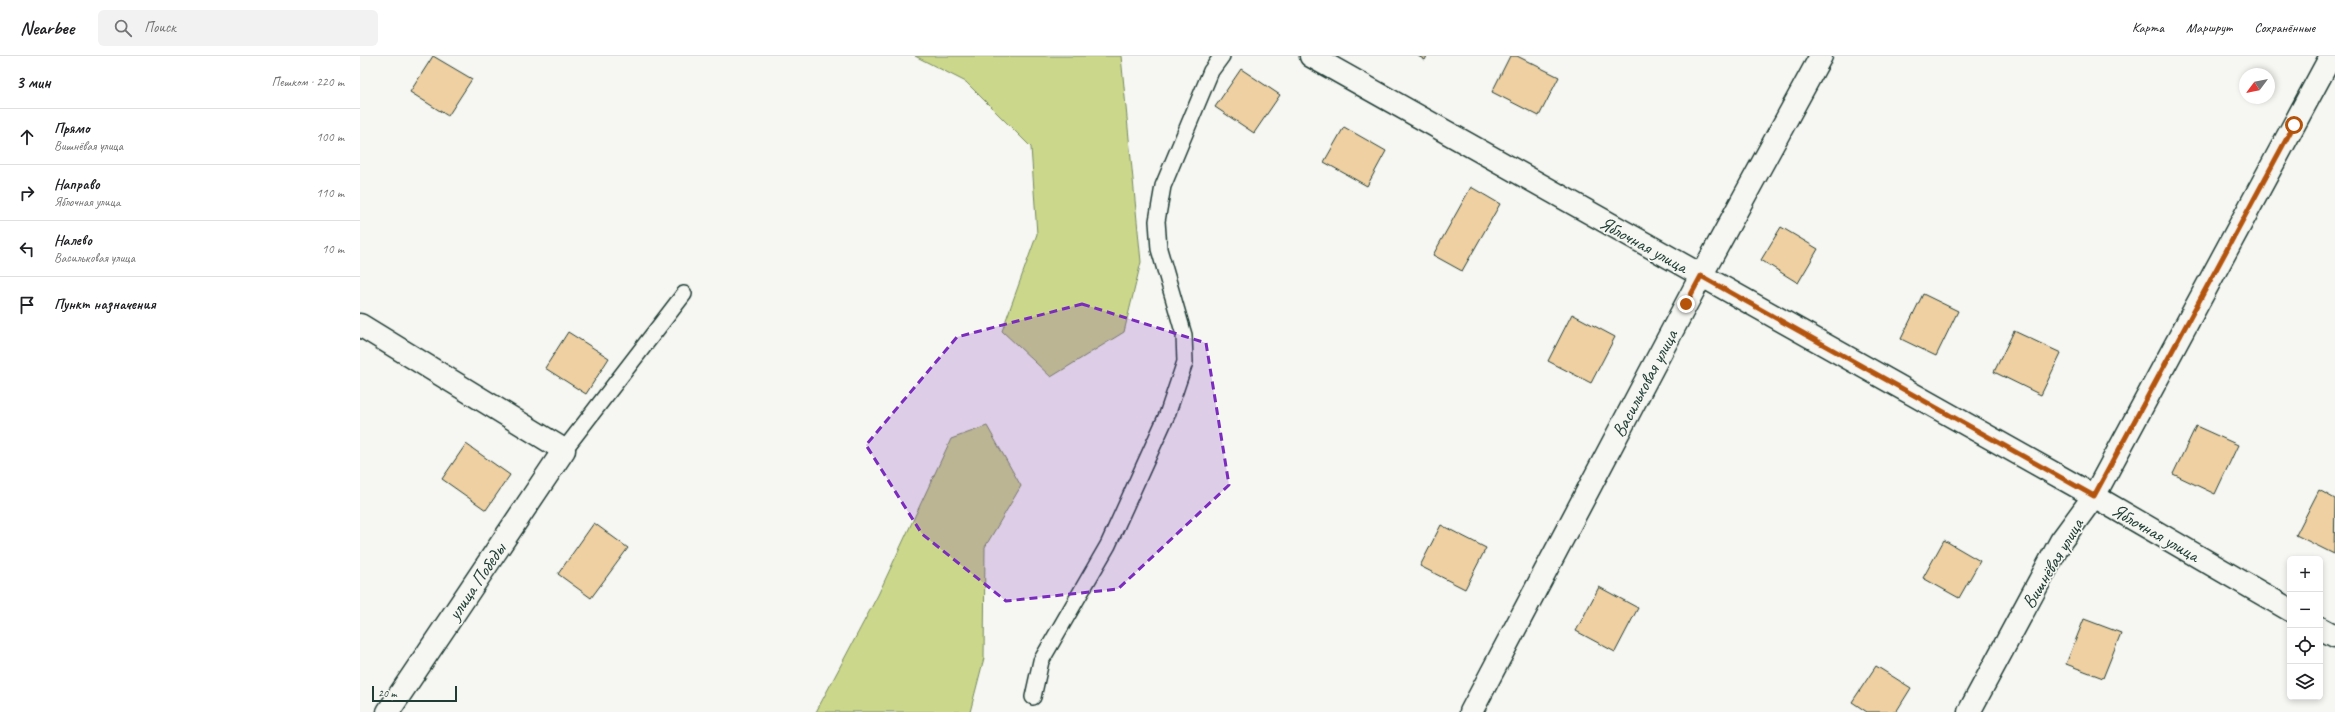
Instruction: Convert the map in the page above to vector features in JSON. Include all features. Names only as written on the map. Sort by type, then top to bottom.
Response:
[{"type":"street","name":"Яблочная улица","points":[[1311,56],[2094,496],[2287,608]]},
{"type":"street","name":"Васильковая улица","points":[[1471,712],[1701,276],[1820,56]]},
{"type":"street","name":"Вишнёвая улица","points":[[1969,712],[2060,541],[2094,496],[2331,56]]},
{"type":"street","points":[[360,325],[564,450]]},
{"type":"street","name":"улица Победы","points":[[388,712],[564,450]]},
{"type":"street","points":[[2323,630],[2335,636]]},
{"type":"lane","points":[[1033,697],[1041,661],[1108,545],[1167,416],[1185,362],[1184,335],[1159,249],[1157,221],[1163,186],[1211,71],[1222,56]]},
{"type":"lane","points":[[564,450],[684,294]]},
{"type":"highlighted area","points":[[1082,304],[1206,343],[1229,485],[1118,589],[1006,601],[922,534],[866,445],[957,337]]},
{"type":"green space","points":[[915,56],[1121,56],[1141,262],[1124,332],[1051,377],[1002,331],[1037,234],[1031,147],[966,82]]},
{"type":"green space","points":[[987,426],[1021,486],[985,547],[984,658],[970,712],[816,712],[878,595],[951,439]]},
{"type":"building","points":[[433,56],[472,79],[448,116],[410,92]]},
{"type":"building","points":[[1418,56],[1427,56],[1425,60]]},
{"type":"building","points":[[1510,56],[1517,56],[1559,77],[1539,116],[1492,92]]},
{"type":"building","points":[[1241,69],[1280,95],[1254,133],[1215,107]]},
{"type":"building","points":[[1344,127],[1386,151],[1367,186],[1324,162]]},
{"type":"building","points":[[1471,187],[1500,204],[1462,271],[1433,255]]},
{"type":"building","points":[[1781,227],[1818,249],[1798,283],[1761,260]]},
{"type":"building","points":[[1923,294],[1958,311],[1936,356],[1901,339]]},
{"type":"building","points":[[1572,314],[1615,337],[1591,383],[1548,361]]},
{"type":"building","points":[[2014,331],[2061,353],[2041,395],[1994,372]]},
{"type":"building","points":[[568,332],[609,358],[586,394],[545,368]]},
{"type":"building","points":[[2196,426],[2238,445],[2215,494],[2173,474]]},
{"type":"building","points":[[466,444],[510,475],[486,510],[442,479]]},
{"type":"building","points":[[2319,490],[2335,499],[2334,554],[2296,535]]},
{"type":"building","points":[[594,523],[628,548],[591,598],[558,574]]},
{"type":"building","points":[[1441,525],[1486,548],[1465,589],[1420,566]]},
{"type":"building","points":[[1944,540],[1980,561],[1959,598],[1923,578]]},
{"type":"building","points":[[1599,587],[1638,608],[1615,652],[1576,631]]},
{"type":"building","points":[[2084,619],[2121,633],[2103,678],[2066,664]]},
{"type":"building","points":[[1876,666],[1911,688],[1896,712],[1867,712],[1852,702]]},
{"type":"route","points":[[1686,304],[1701,276],[2094,496],[2294,125]]}]
